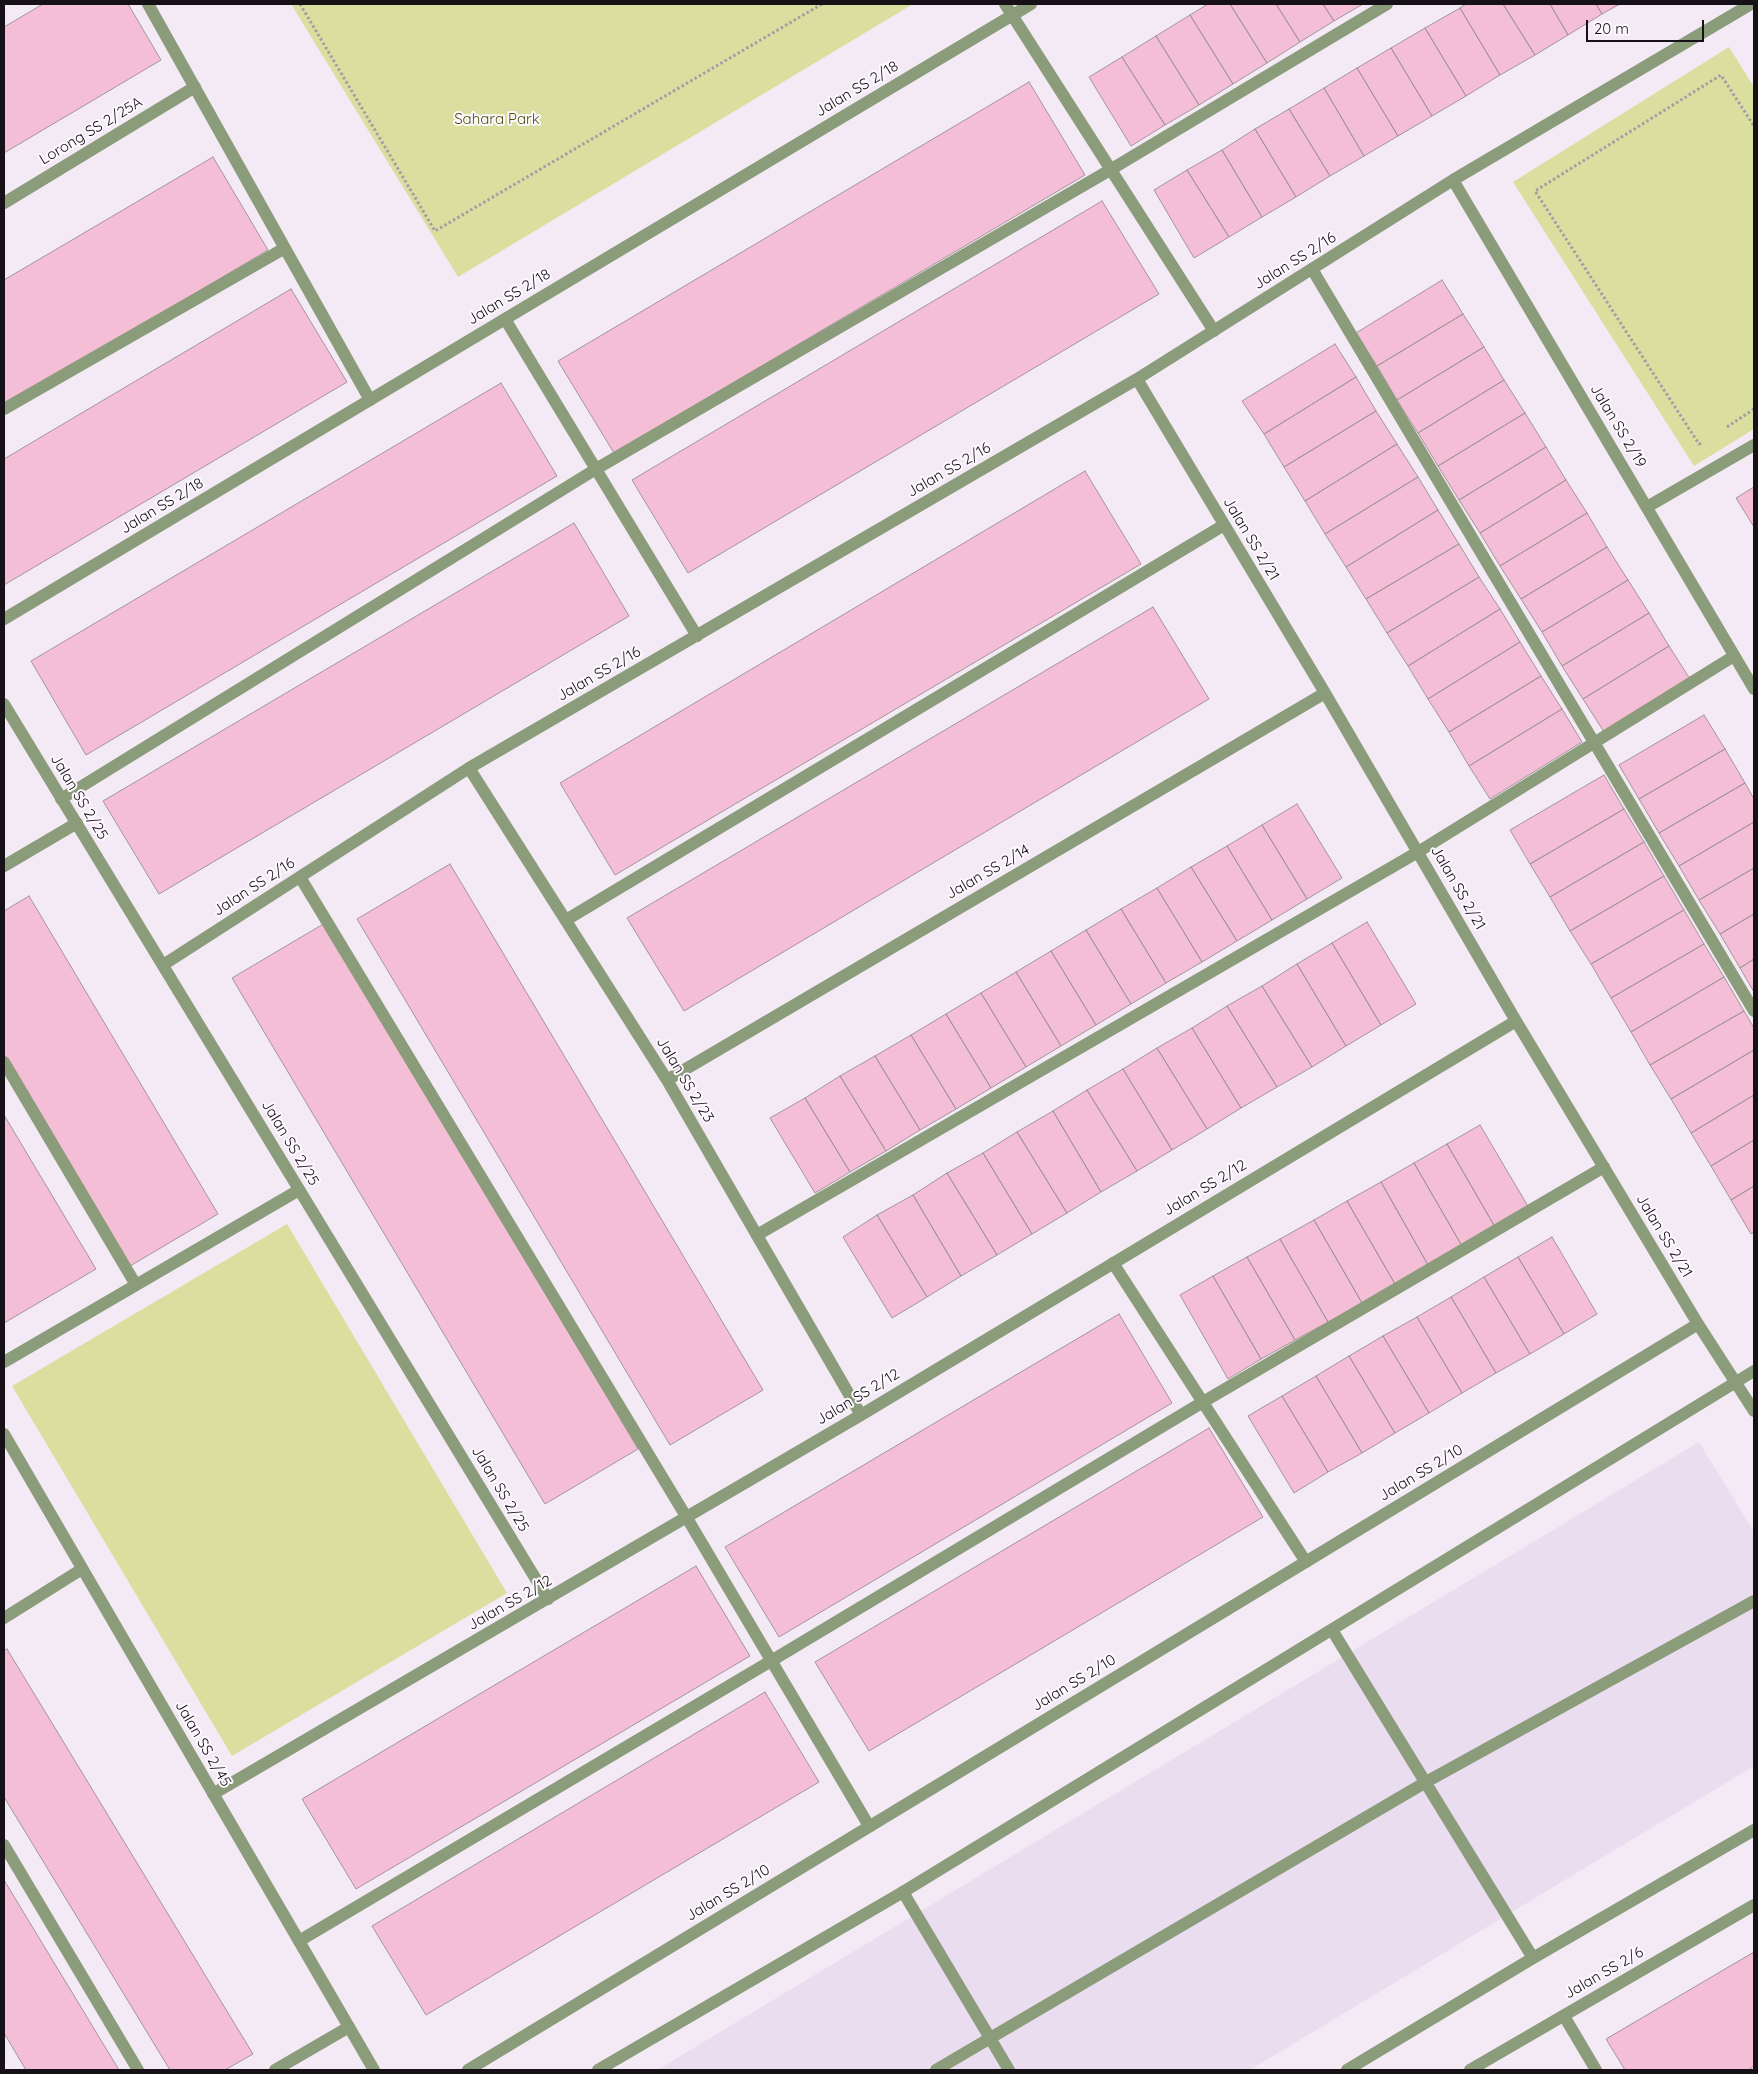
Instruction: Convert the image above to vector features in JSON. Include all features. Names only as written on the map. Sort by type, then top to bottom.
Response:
[{"type":"street","points":[[148,4],[370,400]]},
{"type":"street","points":[[1005,4],[1214,331]]},
{"type":"street","name":"Jalan SS 2/18","points":[[4,619],[1031,4]]},
{"type":"street","points":[[61,798],[596,469],[1110,170],[1387,4]]},
{"type":"street","name":"Jalan SS 2/16","points":[[163,965],[469,768],[1137,380],[1453,180],[1751,4]]},
{"type":"street","name":"Lorong SS 2/25A","points":[[4,204],[195,87]]},
{"type":"street","name":"Jalan SS 2/19","points":[[1453,180],[1754,689]]},
{"type":"street","points":[[4,409],[285,248]]},
{"type":"street","points":[[1312,269],[1754,1011]]},
{"type":"street","points":[[506,319],[697,636]]},
{"type":"street","name":"Jalan SS 2/21","points":[[1137,380],[1325,693],[1516,1020],[1698,1324],[1754,1411]]},
{"type":"street","points":[[1647,506],[1754,444]]},
{"type":"street","points":[[566,920],[1224,525]]},
{"type":"street","points":[[757,1235],[1418,852],[1734,656]]},
{"type":"street","name":"Jalan SS 2/14","points":[[667,1080],[1325,693]]},
{"type":"street","name":"Jalan SS 2/25","points":[[4,704],[548,1599]]},
{"type":"street","name":"Jalan SS 2/23","points":[[469,768],[667,1080],[861,1415]]},
{"type":"street","points":[[4,866],[76,823]]},
{"type":"street","points":[[300,877],[687,1518],[869,1826]]},
{"type":"street","name":"Jalan SS 2/12","points":[[213,1794],[861,1415],[1516,1020]]},
{"type":"street","points":[[4,1062],[136,1285]]},
{"type":"street","points":[[299,1941],[1203,1402],[1604,1167]]},
{"type":"street","points":[[4,1362],[299,1190]]},
{"type":"street","points":[[1113,1263],[1306,1562]]},
{"type":"street","name":"Jalan SS 2/10","points":[[468,2070],[1698,1324]]},
{"type":"street","points":[[598,2070],[902,1892],[1754,1372]]},
{"type":"street","name":"Jalan SS 2/45","points":[[4,1434],[374,2070]]},
{"type":"street","points":[[4,1618],[82,1569]]},
{"type":"street","points":[[936,2070],[1426,1782],[1754,1601]]},
{"type":"street","points":[[1332,1630],[1533,1958]]},
{"type":"street","points":[[1347,2070],[1533,1958],[1754,1830]]},
{"type":"street","points":[[4,1845],[138,2070]]},
{"type":"street","points":[[902,1892],[1009,2070]]},
{"type":"street","name":"Jalan SS 2/6","points":[[1470,2070],[1754,1905]]},
{"type":"street","points":[[1564,2016],[1596,2070]]},
{"type":"street","points":[[275,2070],[349,2027]]},
{"type":"path","points":[[300,4],[435,231],[822,4]]},
{"type":"path","points":[[1707,439],[1699,444],[1535,191],[1721,75],[1754,126]]},
{"type":"path","points":[[1723,429],[1754,409]]},
{"type":"shaded area","points":[[1699,1442],[1754,1532],[1754,1766],[1250,2070],[657,2070]]},
{"type":"green space","name":"Sahara Park","points":[[291,4],[913,4],[458,277]]},
{"type":"green space","points":[[1729,47],[1754,87],[1754,429],[1694,466],[1513,182]]},
{"type":"green space","points":[[287,1224],[507,1593],[232,1756],[12,1386]]},
{"type":"building","points":[[43,4],[128,4],[161,60],[4,153],[4,27]]},
{"type":"building","points":[[1208,4],[1230,4],[1267,63],[1233,84],[1190,15]]},
{"type":"building","points":[[1230,4],[1276,4],[1300,42],[1267,63]]},
{"type":"building","points":[[1276,4],[1323,4],[1334,21],[1300,42]]},
{"type":"building","points":[[1323,4],[1363,4],[1334,21]]},
{"type":"building","points":[[1466,4],[1503,4],[1535,55],[1500,75],[1460,8]]},
{"type":"building","points":[[1503,4],[1550,4],[1568,35],[1535,55]]},
{"type":"building","points":[[1550,4],[1596,4],[1602,14],[1568,35]]},
{"type":"building","points":[[1596,4],[1620,4],[1602,14]]},
{"type":"building","points":[[1460,8],[1500,75],[1466,96],[1425,28]]},
{"type":"building","points":[[1190,15],[1233,84],[1199,105],[1156,36]]},
{"type":"building","points":[[1425,28],[1466,96],[1432,116],[1391,48]]},
{"type":"building","points":[[1156,36],[1199,105],[1165,125],[1122,57]]},
{"type":"building","points":[[1391,48],[1432,116],[1398,136],[1357,68]]},
{"type":"building","points":[[1122,57],[1165,125],[1131,146],[1089,77]]},
{"type":"building","points":[[1357,68],[1398,136],[1364,156],[1324,88]]},
{"type":"building","points":[[1029,82],[1085,175],[614,453],[558,361]]},
{"type":"building","points":[[1324,88],[1364,156],[1330,176],[1289,109]]},
{"type":"building","points":[[1289,109],[1330,176],[1296,197],[1255,129]]},
{"type":"building","points":[[1255,129],[1296,197],[1262,217],[1222,150]]},
{"type":"building","points":[[1222,150],[1262,217],[1229,237],[1187,170]]},
{"type":"building","points":[[213,157],[268,250],[4,407],[4,280]]},
{"type":"building","points":[[1187,170],[1229,237],[1194,258],[1154,190]]},
{"type":"building","points":[[1102,201],[1159,294],[688,573],[632,480]]},
{"type":"building","points":[[1442,280],[1463,314],[1377,366],[1356,333]]},
{"type":"building","points":[[291,289],[347,382],[4,585],[4,459]]},
{"type":"building","points":[[1463,314],[1484,347],[1397,400],[1377,366]]},
{"type":"building","points":[[1335,344],[1356,377],[1264,434],[1242,401]]},
{"type":"building","points":[[1484,347],[1504,380],[1418,433],[1397,400]]},
{"type":"building","points":[[1356,377],[1376,411],[1284,467],[1264,434]]},
{"type":"building","points":[[1504,380],[1525,413],[1438,466],[1418,433]]},
{"type":"building","points":[[501,383],[557,476],[86,755],[31,661]]},
{"type":"building","points":[[1376,411],[1397,444],[1305,501],[1284,467]]},
{"type":"building","points":[[1525,413],[1546,447],[1459,500],[1438,466]]},
{"type":"building","points":[[1397,444],[1418,477],[1325,534],[1305,501]]},
{"type":"building","points":[[1546,447],[1566,480],[1480,533],[1459,500]]},
{"type":"building","points":[[1085,471],[1141,564],[615,875],[560,783]]},
{"type":"building","points":[[1418,477],[1438,510],[1346,567],[1325,534]]},
{"type":"building","points":[[1566,480],[1587,513],[1500,566],[1480,533]]},
{"type":"building","points":[[1754,487],[1754,527],[1736,498]]},
{"type":"building","points":[[1438,510],[1459,544],[1366,599],[1346,567]]},
{"type":"building","points":[[1587,513],[1607,547],[1521,599],[1500,566]]},
{"type":"building","points":[[574,523],[629,616],[159,894],[103,801]]},
{"type":"building","points":[[1459,544],[1479,577],[1387,633],[1366,599]]},
{"type":"building","points":[[1607,547],[1628,580],[1542,632],[1521,599]]},
{"type":"building","points":[[1479,577],[1500,609],[1408,666],[1387,633]]},
{"type":"building","points":[[1628,580],[1649,613],[1562,666],[1542,632]]},
{"type":"building","points":[[1153,607],[1209,699],[684,1011],[627,918]]},
{"type":"building","points":[[1500,609],[1520,642],[1428,699],[1408,666]]},
{"type":"building","points":[[1649,613],[1669,646],[1583,699],[1562,666]]},
{"type":"building","points":[[1520,642],[1541,676],[1449,732],[1428,699]]},
{"type":"building","points":[[1669,646],[1690,679],[1604,732],[1583,699]]},
{"type":"building","points":[[1541,676],[1562,709],[1469,766],[1449,732]]},
{"type":"building","points":[[1562,709],[1582,742],[1490,799],[1469,766]]},
{"type":"building","points":[[1704,715],[1725,749],[1639,799],[1619,765]]},
{"type":"building","points":[[1725,749],[1745,783],[1659,833],[1639,799]]},
{"type":"building","points":[[1604,775],[1624,809],[1530,864],[1510,830]]},
{"type":"building","points":[[1745,783],[1754,799],[1754,822],[1679,866],[1659,833]]},
{"type":"building","points":[[1297,804],[1342,878],[1307,899],[1262,825]]},
{"type":"building","points":[[1624,809],[1644,842],[1550,897],[1530,864]]},
{"type":"building","points":[[1754,822],[1754,868],[1699,900],[1679,866]]},
{"type":"building","points":[[1262,825],[1307,899],[1272,920],[1227,846]]},
{"type":"building","points":[[1644,842],[1664,876],[1570,931],[1550,897]]},
{"type":"building","points":[[1227,846],[1272,920],[1237,941],[1191,867]]},
{"type":"building","points":[[450,864],[763,1390],[670,1445],[357,919]]},
{"type":"building","points":[[1191,867],[1237,941],[1202,962],[1157,888]]},
{"type":"building","points":[[1754,868],[1754,914],[1720,934],[1699,900]]},
{"type":"building","points":[[1664,876],[1684,910],[1591,964],[1570,931]]},
{"type":"building","points":[[1157,888],[1202,962],[1166,983],[1121,909]]},
{"type":"building","points":[[29,896],[218,1214],[125,1269],[4,1065],[4,911]]},
{"type":"building","points":[[1121,909],[1166,983],[1131,1004],[1086,930]]},
{"type":"building","points":[[1684,910],[1704,944],[1611,998],[1591,964]]},
{"type":"building","points":[[1754,914],[1754,959],[1740,968],[1720,934]]},
{"type":"building","points":[[1367,922],[1416,1004],[1381,1025],[1332,943]]},
{"type":"building","points":[[325,923],[638,1449],[545,1504],[232,978]]},
{"type":"building","points":[[1086,930],[1131,1004],[1096,1025],[1051,951]]},
{"type":"building","points":[[1332,943],[1381,1025],[1346,1046],[1297,964]]},
{"type":"building","points":[[1704,944],[1724,977],[1631,1032],[1611,998]]},
{"type":"building","points":[[1051,951],[1096,1025],[1061,1046],[1016,972]]},
{"type":"building","points":[[1754,959],[1754,992],[1740,968]]},
{"type":"building","points":[[1297,964],[1346,1046],[1312,1067],[1262,986]]},
{"type":"building","points":[[1016,972],[1061,1046],[1026,1067],[981,993]]},
{"type":"building","points":[[1724,977],[1744,1011],[1650,1065],[1631,1032]]},
{"type":"building","points":[[1262,986],[1312,1067],[1277,1087],[1227,1006]]},
{"type":"building","points":[[981,993],[1026,1067],[991,1088],[946,1014]]},
{"type":"building","points":[[1227,1006],[1277,1087],[1241,1108],[1192,1028]]},
{"type":"building","points":[[1744,1011],[1754,1028],[1754,1050],[1671,1099],[1650,1065]]},
{"type":"building","points":[[946,1014],[991,1088],[956,1109],[911,1035]]},
{"type":"building","points":[[1192,1028],[1241,1108],[1207,1129],[1157,1048]]},
{"type":"building","points":[[911,1035],[956,1109],[920,1130],[875,1056]]},
{"type":"building","points":[[1157,1048],[1207,1129],[1172,1150],[1123,1069]]},
{"type":"building","points":[[1754,1050],[1754,1095],[1691,1133],[1671,1099]]},
{"type":"building","points":[[875,1056],[920,1130],[886,1151],[840,1076]]},
{"type":"building","points":[[1123,1069],[1172,1150],[1137,1171],[1087,1090]]},
{"type":"building","points":[[840,1076],[886,1151],[850,1172],[805,1098]]},
{"type":"building","points":[[1087,1090],[1137,1171],[1101,1192],[1053,1111]]},
{"type":"building","points":[[1754,1095],[1754,1140],[1711,1166],[1691,1133]]},
{"type":"building","points":[[805,1098],[850,1172],[815,1193],[770,1118]]},
{"type":"building","points":[[1053,1111],[1101,1192],[1067,1213],[1017,1132]]},
{"type":"building","points":[[4,1115],[96,1269],[4,1323]]},
{"type":"building","points":[[1480,1125],[1529,1208],[1495,1227],[1447,1144]]},
{"type":"building","points":[[1017,1132],[1067,1213],[1032,1234],[983,1153]]},
{"type":"building","points":[[1754,1140],[1754,1186],[1731,1200],[1711,1166]]},
{"type":"building","points":[[1447,1144],[1495,1227],[1462,1246],[1414,1163]]},
{"type":"building","points":[[983,1153],[1032,1234],[997,1255],[947,1173]]},
{"type":"building","points":[[1414,1163],[1462,1246],[1428,1265],[1381,1182]]},
{"type":"building","points":[[947,1173],[997,1255],[961,1276],[913,1195]]},
{"type":"building","points":[[1381,1182],[1428,1265],[1395,1284],[1347,1201]]},
{"type":"building","points":[[1754,1186],[1754,1232],[1751,1234],[1731,1200]]},
{"type":"building","points":[[913,1195],[961,1276],[927,1297],[877,1215]]},
{"type":"building","points":[[1347,1201],[1395,1284],[1362,1303],[1314,1220]]},
{"type":"building","points":[[877,1215],[927,1297],[892,1318],[843,1237]]},
{"type":"building","points":[[1314,1220],[1362,1303],[1328,1322],[1280,1239]]},
{"type":"building","points":[[1552,1237],[1597,1314],[1564,1334],[1518,1257]]},
{"type":"building","points":[[1280,1239],[1328,1322],[1295,1340],[1247,1257]]},
{"type":"building","points":[[1247,1257],[1295,1340],[1261,1359],[1213,1276]]},
{"type":"building","points":[[1518,1257],[1564,1334],[1530,1354],[1484,1277]]},
{"type":"building","points":[[1213,1276],[1261,1359],[1228,1379],[1180,1295]]},
{"type":"building","points":[[1484,1277],[1530,1354],[1496,1373],[1451,1297]]},
{"type":"building","points":[[1451,1297],[1496,1373],[1462,1393],[1417,1317]]},
{"type":"building","points":[[1119,1314],[1172,1403],[779,1637],[725,1547]]},
{"type":"building","points":[[1417,1317],[1462,1393],[1429,1413],[1383,1336]]},
{"type":"building","points":[[1383,1336],[1429,1413],[1395,1433],[1349,1356]]},
{"type":"building","points":[[1349,1356],[1395,1433],[1362,1453],[1316,1376]]},
{"type":"building","points":[[1316,1376],[1362,1453],[1328,1472],[1282,1396]]},
{"type":"building","points":[[1282,1396],[1328,1472],[1294,1493],[1248,1416]]},
{"type":"building","points":[[1209,1428],[1263,1517],[869,1751],[815,1662]]},
{"type":"building","points":[[696,1566],[750,1656],[356,1889],[302,1799]]},
{"type":"building","points":[[7,1649],[253,2054],[225,2070],[170,2070],[4,1797],[4,1651]]},
{"type":"building","points":[[765,1692],[819,1782],[426,2015],[372,1926]]},
{"type":"building","points":[[4,1880],[119,2070],[26,2070],[4,2033]]},
{"type":"building","points":[[1754,1952],[1754,2066],[1748,2070],[1625,2070],[1606,2039]]}]
